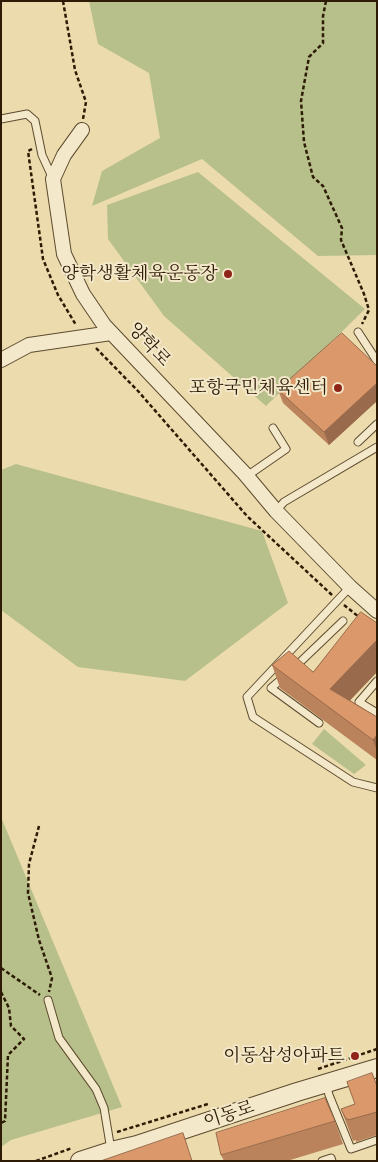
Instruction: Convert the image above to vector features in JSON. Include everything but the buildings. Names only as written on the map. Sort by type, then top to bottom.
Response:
[{"type":"street","points":[[53,179],[64,155],[82,130]]},
{"type":"street","name":"양학로","points":[[53,179],[64,254],[83,294],[104,325],[247,476],[276,511],[350,587],[377,611]]},
{"type":"street","points":[[1,360],[29,346],[111,333]]},
{"type":"street","name":"이동로","points":[[76,1154],[110,1143],[137,1145],[241,1114],[322,1076],[377,1068]]},
{"type":"lane","points":[[1,120],[27,114],[35,121],[42,156],[53,179]]},
{"type":"lane","points":[[358,332],[377,361]]},
{"type":"lane","points":[[358,442],[377,424]]},
{"type":"lane","points":[[247,476],[286,450],[273,428]]},
{"type":"lane","points":[[276,511],[284,502],[377,447]]},
{"type":"lane","points":[[350,587],[247,697],[253,717],[353,782],[377,788]]},
{"type":"lane","points":[[319,724],[271,688],[343,621]]},
{"type":"lane","points":[[286,655],[295,667]]},
{"type":"lane","points":[[377,681],[360,702],[377,713]]},
{"type":"lane","points":[[48,1000],[59,1038],[96,1089],[104,1108],[110,1143]]},
{"type":"lane","points":[[322,1076],[351,1149],[377,1140]]},
{"type":"lane","points":[[322,1161],[331,1158],[332,1161]]},
{"type":"path","points":[[63,1],[75,70],[86,102],[82,130]]},
{"type":"path","points":[[326,1],[323,43],[309,56],[301,101],[304,142],[313,177],[323,186],[342,228],[341,240],[369,310],[358,332]]},
{"type":"path","points":[[1,968],[48,1000],[52,978],[39,940],[28,893],[29,864],[39,826]]},
{"type":"path","points":[[1,992],[9,1008],[11,1026],[24,1040],[8,1055],[5,1121],[1,1123]]},
{"type":"path","points":[[322,1076],[377,1049]]},
{"type":"path","points":[[110,1143],[213,1103]]},
{"type":"path","points":[[36,1161],[76,1154]]},
{"type":"green space","points":[[89,1],[377,1],[377,255],[318,256],[202,159],[92,206],[102,171],[160,138],[149,73],[98,44]]},
{"type":"green space","name":"양학생활체육운동장","points":[[198,172],[365,309],[266,406],[164,316],[108,239],[107,205]]},
{"type":"green space","points":[[16,464],[262,531],[288,603],[185,681],[78,667],[1,610],[1,470]]},
{"type":"green space","points":[[324,729],[366,765],[354,774],[312,744]]},
{"type":"green space","points":[[1,817],[122,1107],[11,1140],[1,1147]]},
{"type":"place","name":"양학생활체육운동장","points":[[228,274]]},
{"type":"place","name":"포항국민체육센터","points":[[338,388]]},
{"type":"place","name":"이동삼성아파트","points":[[355,1056]]}]
